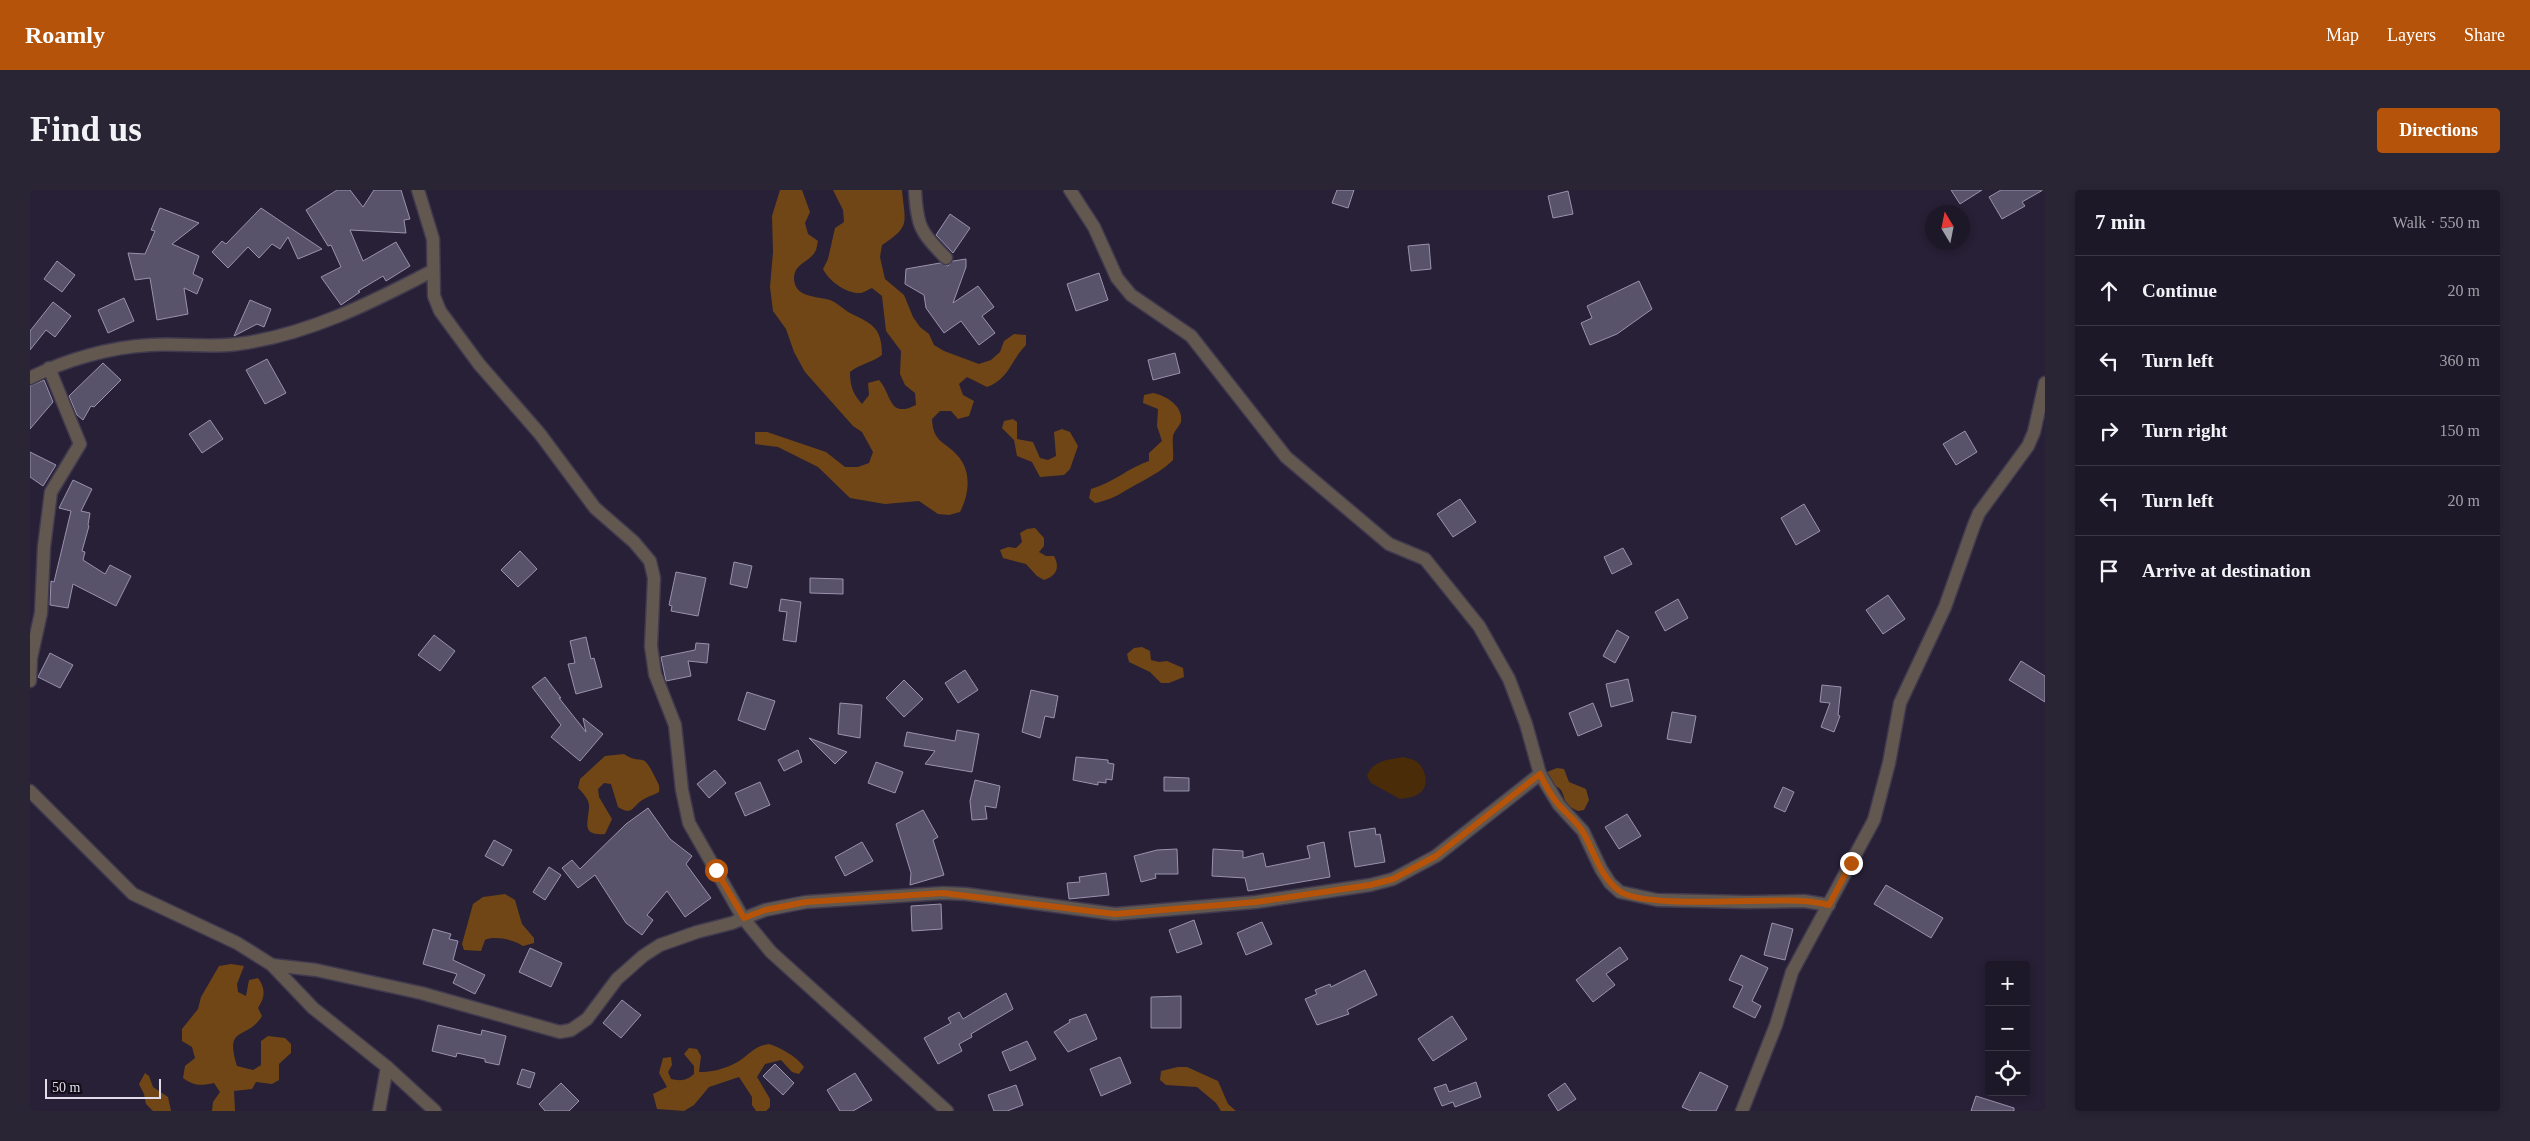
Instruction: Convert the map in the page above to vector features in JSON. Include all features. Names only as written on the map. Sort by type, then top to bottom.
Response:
[{"type":"street","points":[[418,190],[433,238],[432,271],[434,296],[440,311],[483,368],[540,434],[595,508],[634,542],[650,561],[654,578],[650,646],[656,674],[675,725],[685,808],[689,823],[744,918],[771,952],[947,1111]]},
{"type":"street","points":[[915,190],[917,218],[920,227],[924,235],[946,258]]},
{"type":"street","points":[[1070,190],[1094,227],[1117,278],[1131,295],[1191,336],[1286,457],[1389,544],[1416,554],[1433,567],[1494,648],[1526,724],[1540,774],[1559,805],[1582,831],[1601,869],[1620,892],[1657,900],[1804,901],[1829,905]]},
{"type":"street","points":[[30,378],[49,368],[108,352],[149,345],[236,344],[287,335],[374,302],[432,271]]},
{"type":"street","points":[[30,681],[31,658],[42,613],[44,547],[51,492],[80,444],[49,368]]},
{"type":"street","points":[[1742,1111],[1776,1025],[1792,972],[1874,820],[1889,763],[1900,703],[1945,607],[1979,513],[2028,446],[2034,432],[2045,382]]},
{"type":"street","points":[[1527,786],[1533,753]]},
{"type":"street","points":[[272,965],[316,970],[421,993],[560,1032],[571,1030],[587,1019],[617,979],[643,956],[660,945],[765,910],[806,902],[943,893],[1115,914],[1256,902],[1370,885],[1393,879],[1436,856],[1540,774]]},
{"type":"street","points":[[32,794],[133,894],[237,943],[272,965],[313,1008],[387,1067],[436,1111]]},
{"type":"street","points":[[379,1111],[387,1067]]},
{"type":"shaded area","points":[[780,190],[802,190],[810,212],[805,223],[808,234],[818,241],[812,256],[797,269],[794,278],[795,285],[802,293],[836,303],[870,324],[878,332],[882,346],[882,355],[850,372],[853,390],[862,404],[869,395],[868,383],[879,380],[895,407],[907,409],[916,405],[915,393],[905,385],[900,374],[901,351],[886,331],[882,296],[872,288],[861,293],[844,289],[834,282],[823,269],[828,259],[835,228],[844,222],[843,210],[833,190],[902,190],[904,223],[898,233],[882,245],[880,257],[885,279],[904,295],[913,317],[920,327],[929,334],[934,345],[944,351],[979,364],[991,360],[1000,352],[1004,341],[1014,334],[1026,335],[1026,345],[1001,379],[987,387],[967,377],[959,384],[963,395],[974,401],[969,416],[958,419],[951,411],[940,411],[932,419],[937,437],[958,456],[965,469],[968,484],[960,512],[949,515],[938,514],[919,501],[885,504],[850,498],[818,467],[778,447],[755,444],[755,432],[767,432],[826,452],[845,467],[858,467],[869,463],[873,452],[862,432],[853,426],[805,372],[794,352],[786,329],[773,311],[770,287],[773,252],[772,216]]},
{"type":"shaded area","points":[[1153,393],[1173,402],[1180,411],[1181,422],[1173,436],[1173,460],[1158,472],[1119,494],[1095,503],[1089,498],[1091,489],[1149,461],[1149,453],[1162,441],[1157,426],[1158,409],[1143,403],[1144,395]]},
{"type":"shaded area","points":[[1013,419],[1017,422],[1017,439],[1033,442],[1040,458],[1048,460],[1056,456],[1054,432],[1062,429],[1070,432],[1078,446],[1070,469],[1064,475],[1040,477],[1032,462],[1017,456],[1014,440],[1002,428],[1004,421]]},
{"type":"shaded area","points":[[1035,528],[1044,538],[1044,546],[1039,552],[1046,556],[1054,556],[1057,564],[1054,574],[1044,580],[1037,576],[1026,564],[1003,558],[1000,550],[1008,547],[1016,548],[1022,542],[1020,533],[1027,529]]},
{"type":"shaded area","points":[[1142,647],[1150,651],[1151,660],[1167,661],[1183,668],[1184,677],[1169,683],[1161,683],[1150,672],[1129,662],[1127,654],[1134,648]]},
{"type":"shaded area","points":[[624,754],[630,758],[647,763],[658,784],[659,792],[640,801],[633,809],[627,811],[618,807],[611,784],[604,783],[598,789],[599,797],[612,819],[605,834],[592,833],[589,831],[587,823],[588,802],[578,788],[580,779],[605,756]]},
{"type":"shaded area","points":[[1403,757],[1418,762],[1425,774],[1426,783],[1422,791],[1417,795],[1400,799],[1371,783],[1367,776],[1377,764]]},
{"type":"shaded area","points":[[1557,768],[1564,769],[1569,782],[1586,789],[1589,800],[1584,810],[1578,811],[1568,806],[1560,788],[1553,786],[1546,778],[1547,772]]},
{"type":"shaded area","points":[[505,894],[515,900],[522,924],[534,938],[534,943],[523,946],[510,940],[494,938],[485,940],[481,951],[464,950],[462,944],[473,904],[483,897]]},
{"type":"shaded area","points":[[231,964],[244,966],[237,984],[238,992],[246,996],[249,980],[258,978],[264,993],[258,1008],[262,1016],[256,1024],[235,1038],[233,1044],[237,1066],[253,1070],[261,1065],[261,1041],[268,1036],[285,1038],[291,1044],[291,1053],[279,1064],[279,1080],[272,1084],[256,1082],[252,1089],[234,1091],[235,1111],[212,1111],[213,1102],[220,1092],[214,1083],[198,1085],[183,1078],[185,1066],[195,1058],[192,1047],[182,1041],[182,1029],[198,1009],[201,997],[219,966]]},
{"type":"shaded area","points":[[769,1044],[788,1053],[804,1067],[799,1074],[792,1072],[781,1060],[765,1064],[757,1077],[770,1099],[770,1107],[766,1111],[756,1111],[752,1105],[752,1097],[739,1077],[709,1087],[694,1105],[684,1111],[657,1109],[653,1094],[667,1087],[659,1073],[663,1058],[671,1057],[672,1065],[668,1072],[671,1079],[683,1080],[694,1074],[694,1066],[684,1054],[689,1048],[697,1049],[701,1056],[699,1072],[704,1072],[732,1065],[757,1048]]},
{"type":"shaded area","points":[[1187,1067],[1218,1081],[1228,1104],[1236,1111],[1221,1111],[1216,1103],[1197,1087],[1166,1085],[1160,1080],[1161,1071]]},
{"type":"shaded area","points":[[145,1073],[149,1076],[153,1087],[168,1097],[171,1111],[153,1111],[146,1104],[139,1084]]},
{"type":"building","points":[[337,190],[350,190],[363,207],[374,190],[401,190],[410,219],[404,220],[406,233],[350,230],[363,261],[396,242],[410,266],[386,281],[383,276],[358,291],[360,292],[341,305],[321,277],[341,267],[331,245],[328,246],[306,210]]},
{"type":"building","points":[[1337,190],[1354,190],[1348,208],[1332,203]]},
{"type":"building","points":[[1951,190],[1982,190],[1960,204]]},
{"type":"building","points":[[2001,190],[2043,190],[2022,202],[2025,206],[2002,219],[1989,197]]},
{"type":"building","points":[[1568,191],[1573,214],[1553,218],[1548,196]]},
{"type":"building","points":[[160,208],[199,223],[172,244],[199,256],[193,274],[203,279],[197,294],[184,288],[188,314],[157,320],[150,278],[135,280],[128,253],[145,254],[155,231],[151,230]]},
{"type":"building","points":[[261,208],[322,249],[298,259],[288,237],[280,249],[272,244],[259,258],[248,247],[228,268],[212,252],[222,241],[226,244]]},
{"type":"building","points":[[950,214],[970,228],[953,253],[936,235]]},
{"type":"building","points":[[1429,244],[1431,269],[1411,271],[1408,246]]},
{"type":"building","points":[[966,259],[966,267],[953,303],[978,286],[994,307],[982,316],[995,333],[979,345],[961,321],[944,333],[926,308],[924,295],[905,284],[906,269],[940,263],[948,266],[953,261]]},
{"type":"building","points":[[57,261],[75,275],[62,292],[44,279]]},
{"type":"building","points":[[1099,273],[1108,300],[1076,311],[1067,284]]},
{"type":"building","points":[[1639,281],[1652,309],[1617,334],[1590,345],[1581,323],[1592,318],[1587,306]]},
{"type":"building","points":[[124,298],[134,321],[108,333],[98,310]]},
{"type":"building","points":[[250,300],[271,309],[264,327],[257,324],[234,336]]},
{"type":"building","points":[[53,302],[71,316],[55,337],[46,330],[30,350],[30,331]]},
{"type":"building","points":[[1175,353],[1180,373],[1153,380],[1148,360]]},
{"type":"building","points":[[267,359],[286,393],[265,404],[246,370]]},
{"type":"building","points":[[103,363],[121,380],[94,407],[91,406],[83,420],[77,415],[69,396]]},
{"type":"building","points":[[44,380],[53,402],[30,429],[30,386]]},
{"type":"building","points":[[210,420],[223,439],[202,453],[189,434]]},
{"type":"building","points":[[1965,431],[1977,452],[1956,465],[1943,444]]},
{"type":"building","points":[[30,452],[56,465],[43,486],[30,477]]},
{"type":"building","points":[[73,480],[92,489],[81,511],[90,513],[89,526],[82,551],[85,552],[83,560],[105,574],[110,565],[131,576],[116,606],[73,584],[68,608],[50,605],[51,581],[54,582],[71,511],[59,508]]},
{"type":"building","points":[[1460,499],[1476,522],[1453,537],[1437,514]]},
{"type":"building","points":[[1804,504],[1820,531],[1796,545],[1781,518]]},
{"type":"building","points":[[1623,548],[1632,564],[1612,574],[1604,557]]},
{"type":"building","points":[[520,551],[537,569],[518,587],[501,570]]},
{"type":"building","points":[[734,562],[752,566],[747,588],[730,584]]},
{"type":"building","points":[[676,572],[706,578],[698,616],[671,611],[672,606],[669,605]]},
{"type":"building","points":[[810,578],[843,579],[843,594],[810,593]]},
{"type":"building","points":[[1888,595],[1905,619],[1883,634],[1866,610]]},
{"type":"building","points":[[781,599],[801,602],[796,642],[783,640],[787,612],[779,611]]},
{"type":"building","points":[[1678,599],[1688,618],[1665,631],[1655,612]]},
{"type":"building","points":[[1617,630],[1629,637],[1615,663],[1603,656]]},
{"type":"building","points":[[434,635],[455,651],[440,671],[418,655]]},
{"type":"building","points":[[586,637],[591,659],[594,658],[602,687],[576,694],[568,664],[575,663],[570,641]]},
{"type":"building","points":[[696,643],[709,644],[707,663],[688,661],[691,676],[666,681],[661,657],[695,650]]},
{"type":"building","points":[[50,653],[73,665],[60,688],[38,677]]},
{"type":"building","points":[[2021,661],[2045,676],[2045,702],[2009,680]]},
{"type":"building","points":[[965,670],[978,690],[958,703],[945,683]]},
{"type":"building","points":[[545,677],[586,732],[583,718],[603,734],[580,761],[551,737],[561,725],[532,687]]},
{"type":"building","points":[[1628,679],[1633,701],[1611,707],[1606,684]]},
{"type":"building","points":[[904,680],[923,699],[904,717],[886,698]]},
{"type":"building","points":[[1822,685],[1841,687],[1838,715],[1840,716],[1834,732],[1821,727],[1830,703],[1820,702]]},
{"type":"building","points":[[1031,690],[1058,696],[1054,718],[1045,716],[1040,738],[1022,732]]},
{"type":"building","points":[[747,692],[775,701],[765,730],[738,720]]},
{"type":"building","points":[[840,703],[862,705],[860,738],[838,734]]},
{"type":"building","points":[[1593,703],[1602,726],[1578,736],[1569,713]]},
{"type":"building","points":[[1672,712],[1696,716],[1691,743],[1667,739]]},
{"type":"building","points":[[957,730],[979,734],[972,772],[925,764],[935,751],[904,746],[907,732],[955,741]]},
{"type":"building","points":[[809,738],[847,752],[835,764]]},
{"type":"building","points":[[798,750],[802,762],[784,771],[778,760]]},
{"type":"building","points":[[1076,757],[1108,760],[1108,763],[1114,764],[1112,780],[1106,779],[1106,783],[1098,782],[1098,785],[1073,780]]},
{"type":"building","points":[[876,762],[903,772],[895,793],[868,783]]},
{"type":"building","points":[[715,770],[726,783],[709,798],[697,784]]},
{"type":"building","points":[[1164,777],[1189,778],[1189,791],[1164,791]]},
{"type":"building","points":[[975,780],[1000,786],[996,808],[985,806],[987,819],[972,820],[970,801]]},
{"type":"building","points":[[760,782],[770,805],[745,816],[735,793]]},
{"type":"building","points":[[1783,787],[1794,792],[1785,812],[1774,807]]},
{"type":"building","points":[[648,808],[670,839],[692,856],[686,864],[711,898],[685,917],[667,891],[647,915],[653,920],[642,935],[626,923],[595,875],[578,888],[562,868],[572,860],[580,869],[626,824]]},
{"type":"building","points":[[923,810],[938,837],[933,840],[944,875],[910,885],[911,873],[896,824]]},
{"type":"building","points":[[1627,814],[1641,836],[1619,849],[1605,827]]},
{"type":"building","points":[[1375,828],[1376,835],[1380,834],[1385,862],[1355,867],[1349,832]]},
{"type":"building","points":[[494,840],[512,850],[503,866],[485,856]]},
{"type":"building","points":[[862,842],[873,861],[845,876],[835,857]]},
{"type":"building","points":[[1324,842],[1330,877],[1248,891],[1245,878],[1212,876],[1213,849],[1243,851],[1243,858],[1263,853],[1266,867],[1310,858],[1307,846]]},
{"type":"building","points":[[1177,849],[1178,874],[1155,874],[1156,878],[1141,882],[1134,856],[1157,850]]},
{"type":"building","points":[[549,867],[561,875],[545,900],[533,892]]},
{"type":"building","points":[[1106,873],[1109,895],[1069,899],[1067,883],[1080,882],[1079,877]]},
{"type":"building","points":[[1886,885],[1943,918],[1931,938],[1874,904]]},
{"type":"building","points":[[941,904],[942,929],[912,931],[911,906]]},
{"type":"building","points":[[1194,920],[1202,944],[1177,953],[1169,930]]},
{"type":"building","points":[[1262,922],[1272,944],[1246,955],[1237,933]]},
{"type":"building","points":[[1772,923],[1793,929],[1785,960],[1764,955]]},
{"type":"building","points":[[433,929],[451,934],[449,939],[458,941],[453,960],[485,975],[475,994],[453,983],[457,974],[423,964]]},
{"type":"building","points":[[1620,947],[1628,959],[1606,974],[1615,985],[1593,1002],[1576,980]]},
{"type":"building","points":[[530,948],[562,963],[551,987],[519,972]]},
{"type":"building","points":[[1741,955],[1768,968],[1752,1001],[1761,1006],[1755,1018],[1733,1007],[1743,986],[1729,980]]},
{"type":"building","points":[[1365,970],[1377,995],[1347,1010],[1349,1014],[1317,1025],[1305,999],[1317,994],[1315,990],[1330,984],[1331,987]]},
{"type":"building","points":[[1006,993],[1013,1009],[971,1034],[972,1037],[959,1044],[962,1051],[938,1064],[924,1038],[951,1023],[948,1018],[959,1012],[963,1019]]},
{"type":"building","points":[[1181,996],[1181,1028],[1151,1028],[1151,997]]},
{"type":"building","points":[[622,1000],[641,1015],[621,1038],[603,1023]]},
{"type":"building","points":[[1086,1014],[1097,1039],[1068,1052],[1054,1032],[1070,1022],[1069,1020]]},
{"type":"building","points":[[1452,1016],[1467,1039],[1433,1061],[1418,1039]]},
{"type":"building","points":[[438,1025],[481,1035],[482,1030],[506,1036],[499,1065],[485,1062],[485,1059],[457,1053],[456,1057],[432,1051]]},
{"type":"building","points":[[1027,1041],[1036,1059],[1010,1071],[1002,1052]]},
{"type":"building","points":[[1120,1057],[1131,1083],[1101,1096],[1090,1069]]},
{"type":"building","points":[[775,1064],[794,1083],[783,1095],[763,1076]]},
{"type":"building","points":[[522,1069],[535,1073],[530,1088],[517,1084]]},
{"type":"building","points":[[1700,1072],[1728,1086],[1716,1111],[1691,1111],[1682,1107]]},
{"type":"building","points":[[855,1073],[872,1100],[853,1111],[840,1111],[827,1090]]},
{"type":"building","points":[[1476,1082],[1481,1097],[1455,1107],[1453,1102],[1442,1106],[1434,1088],[1446,1084],[1449,1092]]},
{"type":"building","points":[[561,1083],[579,1101],[569,1111],[545,1111],[539,1104]]},
{"type":"building","points":[[1565,1083],[1576,1099],[1558,1111],[1548,1095]]},
{"type":"building","points":[[1016,1085],[1023,1105],[1007,1111],[994,1111],[988,1095]]},
{"type":"building","points":[[1976,1096],[2014,1108],[2014,1111],[1971,1111]]},
{"type":"route","points":[[716,870],[744,918],[765,910],[806,902],[943,893],[966,894],[1115,914],[1256,902],[1370,885],[1393,879],[1436,856],[1502,807],[1540,774],[1559,805],[1577,823],[1601,869],[1620,892],[1657,900],[1729,902],[1781,900],[1829,905],[1851,863]]}]
